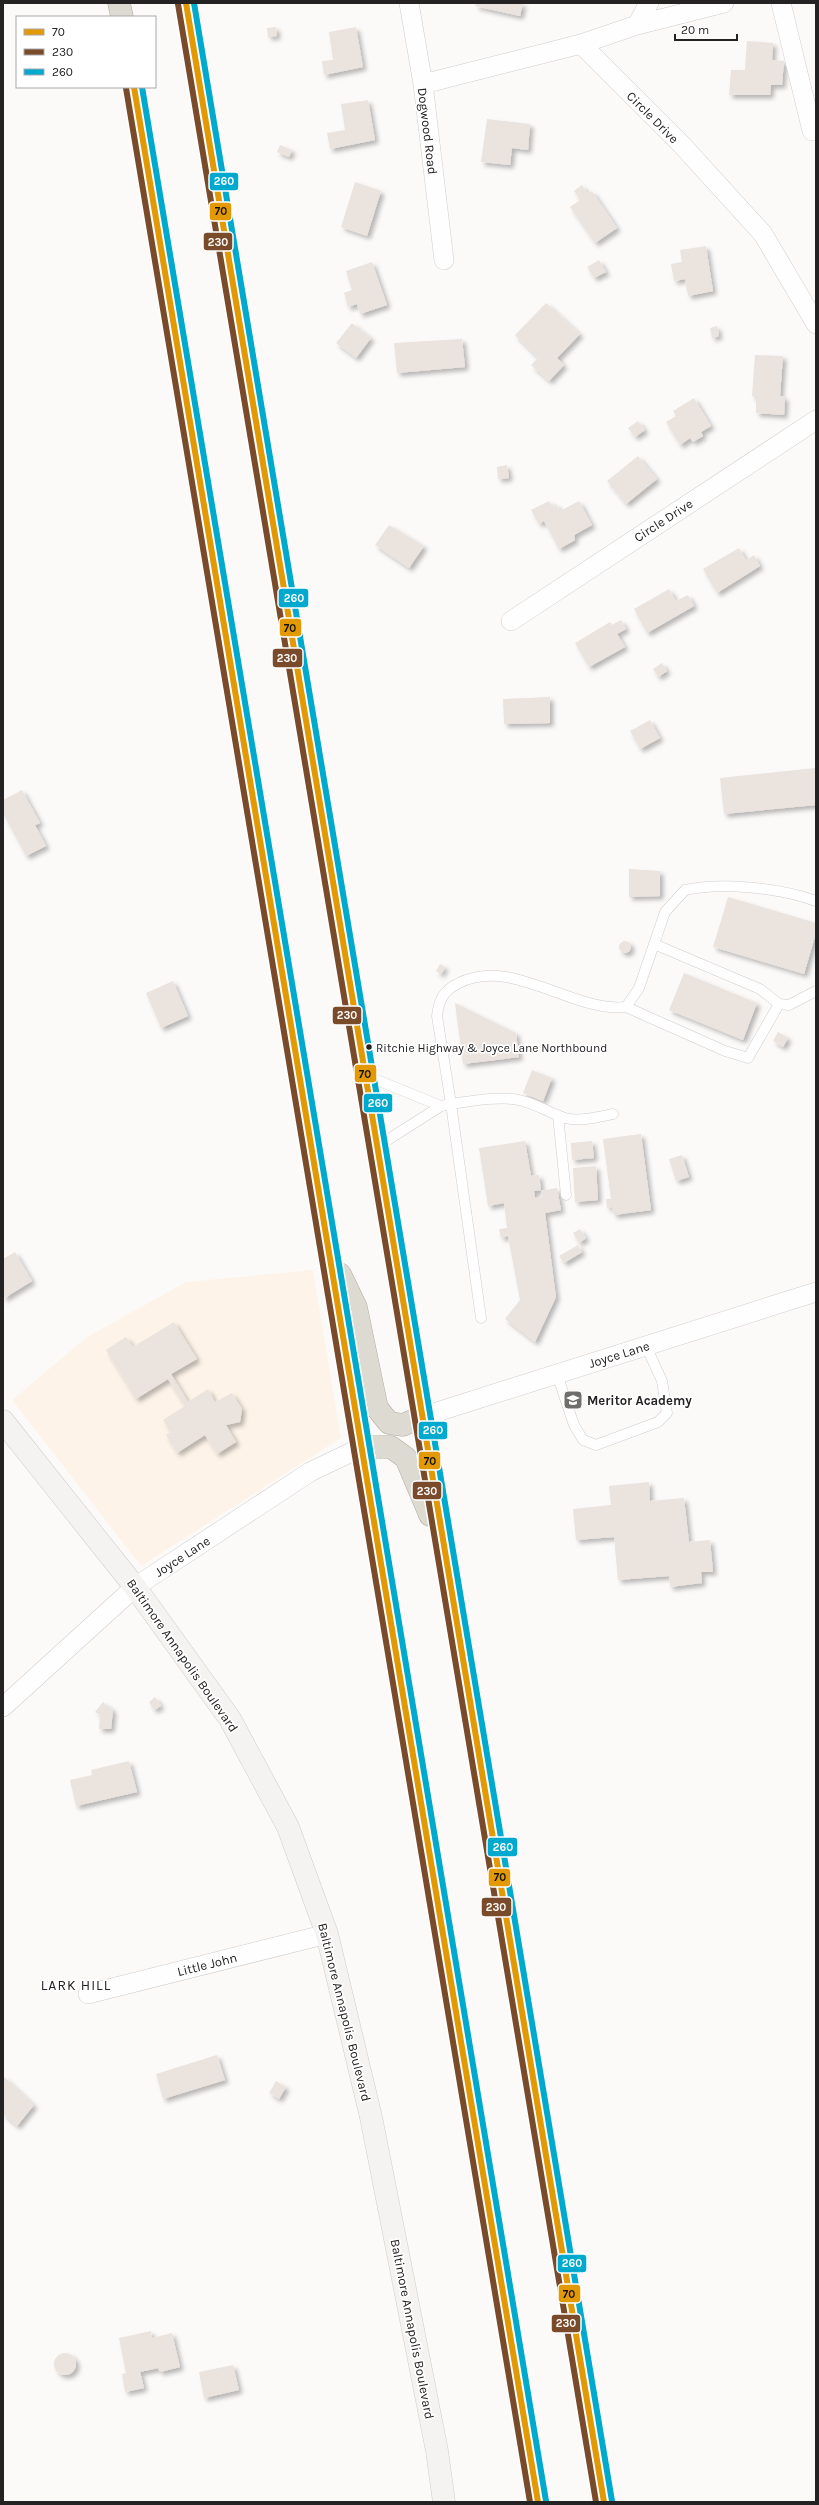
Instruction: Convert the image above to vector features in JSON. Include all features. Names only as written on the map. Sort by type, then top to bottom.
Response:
[{"type":"highway","points":[[120,3],[122,16]]},
{"type":"highway","points":[[186,3],[367,1076],[421,1416],[446,1553],[604,2502]]},
{"type":"highway","points":[[134,88],[538,2502]]},
{"type":"highway","points":[[329,1250],[356,1307],[377,1408],[389,1423],[403,1425],[421,1416]]},
{"type":"highway","points":[[362,1447],[391,1447],[406,1458],[446,1553]]},
{"type":"street","name":"Dogwood Road","points":[[409,3],[423,84],[444,260]]},
{"type":"street","points":[[637,25],[649,3]]},
{"type":"street","points":[[423,84],[581,44],[637,25],[724,3]]},
{"type":"street","points":[[781,3],[812,131],[816,131]]},
{"type":"street","name":"Circle Drive","points":[[581,44],[682,146],[763,234],[816,324]]},
{"type":"street","name":"Circle Drive","points":[[510,621],[816,420]]},
{"type":"street","name":"Joyce Lane","points":[[421,1416],[816,1292]]},
{"type":"street","name":"Baltimore Annapolis Boulevard","points":[[3,1421],[136,1587],[230,1719],[288,1827],[327,1934],[371,2117],[437,2452],[444,2502]]},
{"type":"street","name":"Joyce Lane","points":[[3,1707],[136,1587],[310,1472],[362,1447]]},
{"type":"street","name":"Little John","points":[[88,1994],[327,1934]]},
{"type":"lane","points":[[626,1008],[639,988],[665,912],[685,890],[726,886],[800,895],[816,901]]},
{"type":"lane","points":[[654,944],[760,989],[779,1004],[789,1005],[816,991]]},
{"type":"lane","points":[[482,1318],[446,1105],[437,1016],[438,1002],[444,993],[454,985],[469,978],[492,974],[511,978],[605,1006],[626,1008],[725,1051],[748,1058],[779,1004]]},
{"type":"lane","points":[[367,1076],[446,1105]]},
{"type":"lane","points":[[378,1146],[446,1105],[489,1099],[514,1099],[540,1105],[558,1115],[579,1120],[613,1114]]},
{"type":"lane","points":[[558,1115],[566,1195]]},
{"type":"lane","points":[[557,1374],[574,1425],[583,1440],[596,1445],[658,1422],[668,1413],[662,1381],[646,1346]]},
{"type":"shaded area","points":[[313,1270],[341,1438],[141,1566],[12,1400],[87,1337],[186,1282]]},
{"type":"building","points":[[476,3],[523,3],[520,16],[475,6]]},
{"type":"building","points":[[276,27],[277,36],[268,37],[267,28]]},
{"type":"building","points":[[356,27],[363,67],[324,75],[322,61],[333,60],[329,32]]},
{"type":"building","points":[[747,41],[773,43],[772,60],[784,61],[782,85],[771,85],[770,95],[729,95],[731,70],[745,70]]},
{"type":"building","points":[[368,100],[375,140],[330,149],[327,133],[345,130],[341,104]]},
{"type":"building","points":[[487,119],[530,124],[528,150],[512,148],[510,165],[481,162]]},
{"type":"building","points":[[280,145],[292,150],[289,157],[277,152]]},
{"type":"building","points":[[355,182],[381,191],[367,236],[341,227]]},
{"type":"building","points":[[582,185],[588,194],[592,191],[617,228],[595,243],[570,207],[580,200],[574,191]]},
{"type":"building","points":[[706,246],[713,291],[688,296],[685,279],[674,281],[671,264],[682,262],[680,250]]},
{"type":"building","points":[[599,260],[606,272],[594,278],[587,267]]},
{"type":"building","points":[[372,262],[387,305],[360,314],[357,304],[348,307],[344,293],[352,290],[346,271]]},
{"type":"building","points":[[546,303],[580,334],[557,358],[564,365],[549,381],[531,365],[538,358],[515,335]]},
{"type":"building","points":[[352,323],[371,338],[356,358],[336,343]]},
{"type":"building","points":[[717,326],[719,336],[712,338],[710,328]]},
{"type":"building","points":[[462,339],[465,367],[397,373],[394,343]]},
{"type":"building","points":[[755,355],[783,356],[780,396],[785,397],[784,415],[756,413],[756,396],[752,396]]},
{"type":"building","points":[[694,398],[711,426],[701,432],[703,436],[693,442],[690,438],[680,445],[666,422],[676,416],[673,411]]},
{"type":"building","points":[[638,421],[645,430],[635,437],[628,428]]},
{"type":"building","points":[[638,456],[657,479],[626,504],[607,481]]},
{"type":"building","points":[[507,465],[509,478],[498,479],[497,467]]},
{"type":"building","points":[[549,501],[552,506],[556,504],[560,511],[579,501],[592,525],[574,535],[575,540],[559,549],[544,521],[539,524],[531,510]]},
{"type":"building","points":[[389,525],[424,546],[409,568],[375,545]]},
{"type":"building","points":[[739,548],[746,560],[754,555],[760,566],[717,593],[703,569]]},
{"type":"building","points":[[669,589],[676,601],[688,595],[694,606],[647,633],[634,609]]},
{"type":"building","points":[[621,620],[626,629],[617,634],[625,647],[589,667],[575,643],[610,622],[612,625]]},
{"type":"building","points":[[662,663],[667,671],[658,677],[653,669]]},
{"type":"building","points":[[550,697],[550,723],[504,724],[503,699]]},
{"type":"building","points":[[650,720],[660,738],[640,749],[630,731]]},
{"type":"building","points":[[815,768],[816,805],[724,814],[720,778]]},
{"type":"building","points":[[22,790],[40,823],[35,825],[46,846],[26,856],[3,813],[3,800]]},
{"type":"building","points":[[629,869],[660,871],[660,896],[629,897]]},
{"type":"building","points":[[728,897],[816,923],[816,933],[804,974],[713,947]]},
{"type":"building","points":[[625,941],[629,943],[631,947],[629,951],[625,953],[621,951],[619,947],[621,943]]},
{"type":"building","points":[[440,964],[445,967],[441,974],[436,971]]},
{"type":"building","points":[[684,973],[757,1003],[743,1040],[669,1010]]},
{"type":"building","points":[[173,981],[188,1016],[161,1028],[146,993]]},
{"type":"building","points":[[455,1003],[516,1033],[519,1057],[463,1064]]},
{"type":"building","points":[[778,1032],[788,1038],[783,1047],[773,1041]]},
{"type":"building","points":[[532,1070],[552,1078],[543,1101],[523,1093]]},
{"type":"building","points":[[641,1134],[651,1210],[614,1215],[612,1207],[607,1208],[606,1199],[611,1199],[603,1139]]},
{"type":"building","points":[[525,1141],[531,1176],[539,1175],[541,1190],[534,1191],[535,1198],[542,1197],[541,1191],[557,1188],[561,1210],[545,1213],[556,1297],[535,1342],[505,1319],[520,1300],[508,1236],[501,1238],[499,1229],[507,1228],[504,1203],[488,1206],[479,1148]]},
{"type":"building","points":[[592,1141],[594,1158],[572,1160],[571,1143]]},
{"type":"building","points":[[682,1155],[689,1177],[676,1181],[669,1159]]},
{"type":"building","points":[[596,1166],[598,1200],[575,1202],[573,1168]]},
{"type":"building","points":[[580,1229],[586,1238],[579,1243],[573,1233]]},
{"type":"building","points":[[578,1245],[582,1252],[564,1263],[559,1256]]},
{"type":"building","points":[[15,1252],[32,1281],[3,1299],[3,1259]]},
{"type":"building","points":[[174,1322],[197,1359],[171,1374],[188,1402],[208,1389],[215,1402],[232,1393],[242,1409],[240,1422],[226,1425],[236,1442],[217,1454],[205,1435],[177,1453],[166,1435],[171,1432],[163,1420],[185,1406],[168,1379],[136,1399],[106,1350],[126,1337],[133,1347]]},
{"type":"building","points":[[649,1482],[650,1501],[684,1498],[689,1542],[710,1540],[713,1572],[701,1572],[702,1583],[670,1587],[669,1576],[618,1580],[614,1537],[576,1540],[573,1509],[611,1505],[609,1486]]},
{"type":"building","points":[[155,1697],[161,1706],[154,1710],[149,1702]]},
{"type":"building","points":[[103,1702],[113,1710],[111,1729],[99,1729],[100,1715],[95,1712]]},
{"type":"building","points":[[129,1761],[137,1792],[76,1806],[70,1780],[92,1775],[91,1770]]},
{"type":"building","points":[[217,2055],[225,2080],[163,2099],[156,2074]]},
{"type":"building","points":[[3,2076],[34,2105],[17,2126],[3,2114]]},
{"type":"building","points":[[276,2081],[286,2087],[279,2099],[269,2093]]},
{"type":"building","points":[[151,2331],[152,2338],[172,2333],[180,2367],[160,2372],[158,2368],[140,2372],[144,2388],[125,2392],[122,2374],[126,2373],[119,2338]]},
{"type":"building","points":[[65,2353],[73,2356],[76,2364],[73,2372],[65,2375],[57,2372],[54,2364],[57,2356]]},
{"type":"building","points":[[233,2365],[239,2390],[204,2398],[199,2372]]},
{"type":"transit line","name":"70","points":[[186,3],[604,2502]]},
{"type":"transit line","name":"260","points":[[194,3],[612,2501]]},
{"type":"transit line","name":"230","points":[[178,4],[596,2502]]},
{"type":"transit line","name":"230","points":[[126,88],[530,2502]]},
{"type":"transit line","name":"70","points":[[134,88],[538,2502]]},
{"type":"transit line","name":"260","points":[[142,88],[546,2501]]},
{"type":"place","name":"Ritchie Highway & Joyce Lane Northbound","points":[[369,1047]]},
{"type":"place","name":"Meritor Academy","points":[[573,1400]]},
{"type":"district","name":"LARK HILL","points":[[76,1985]]}]
